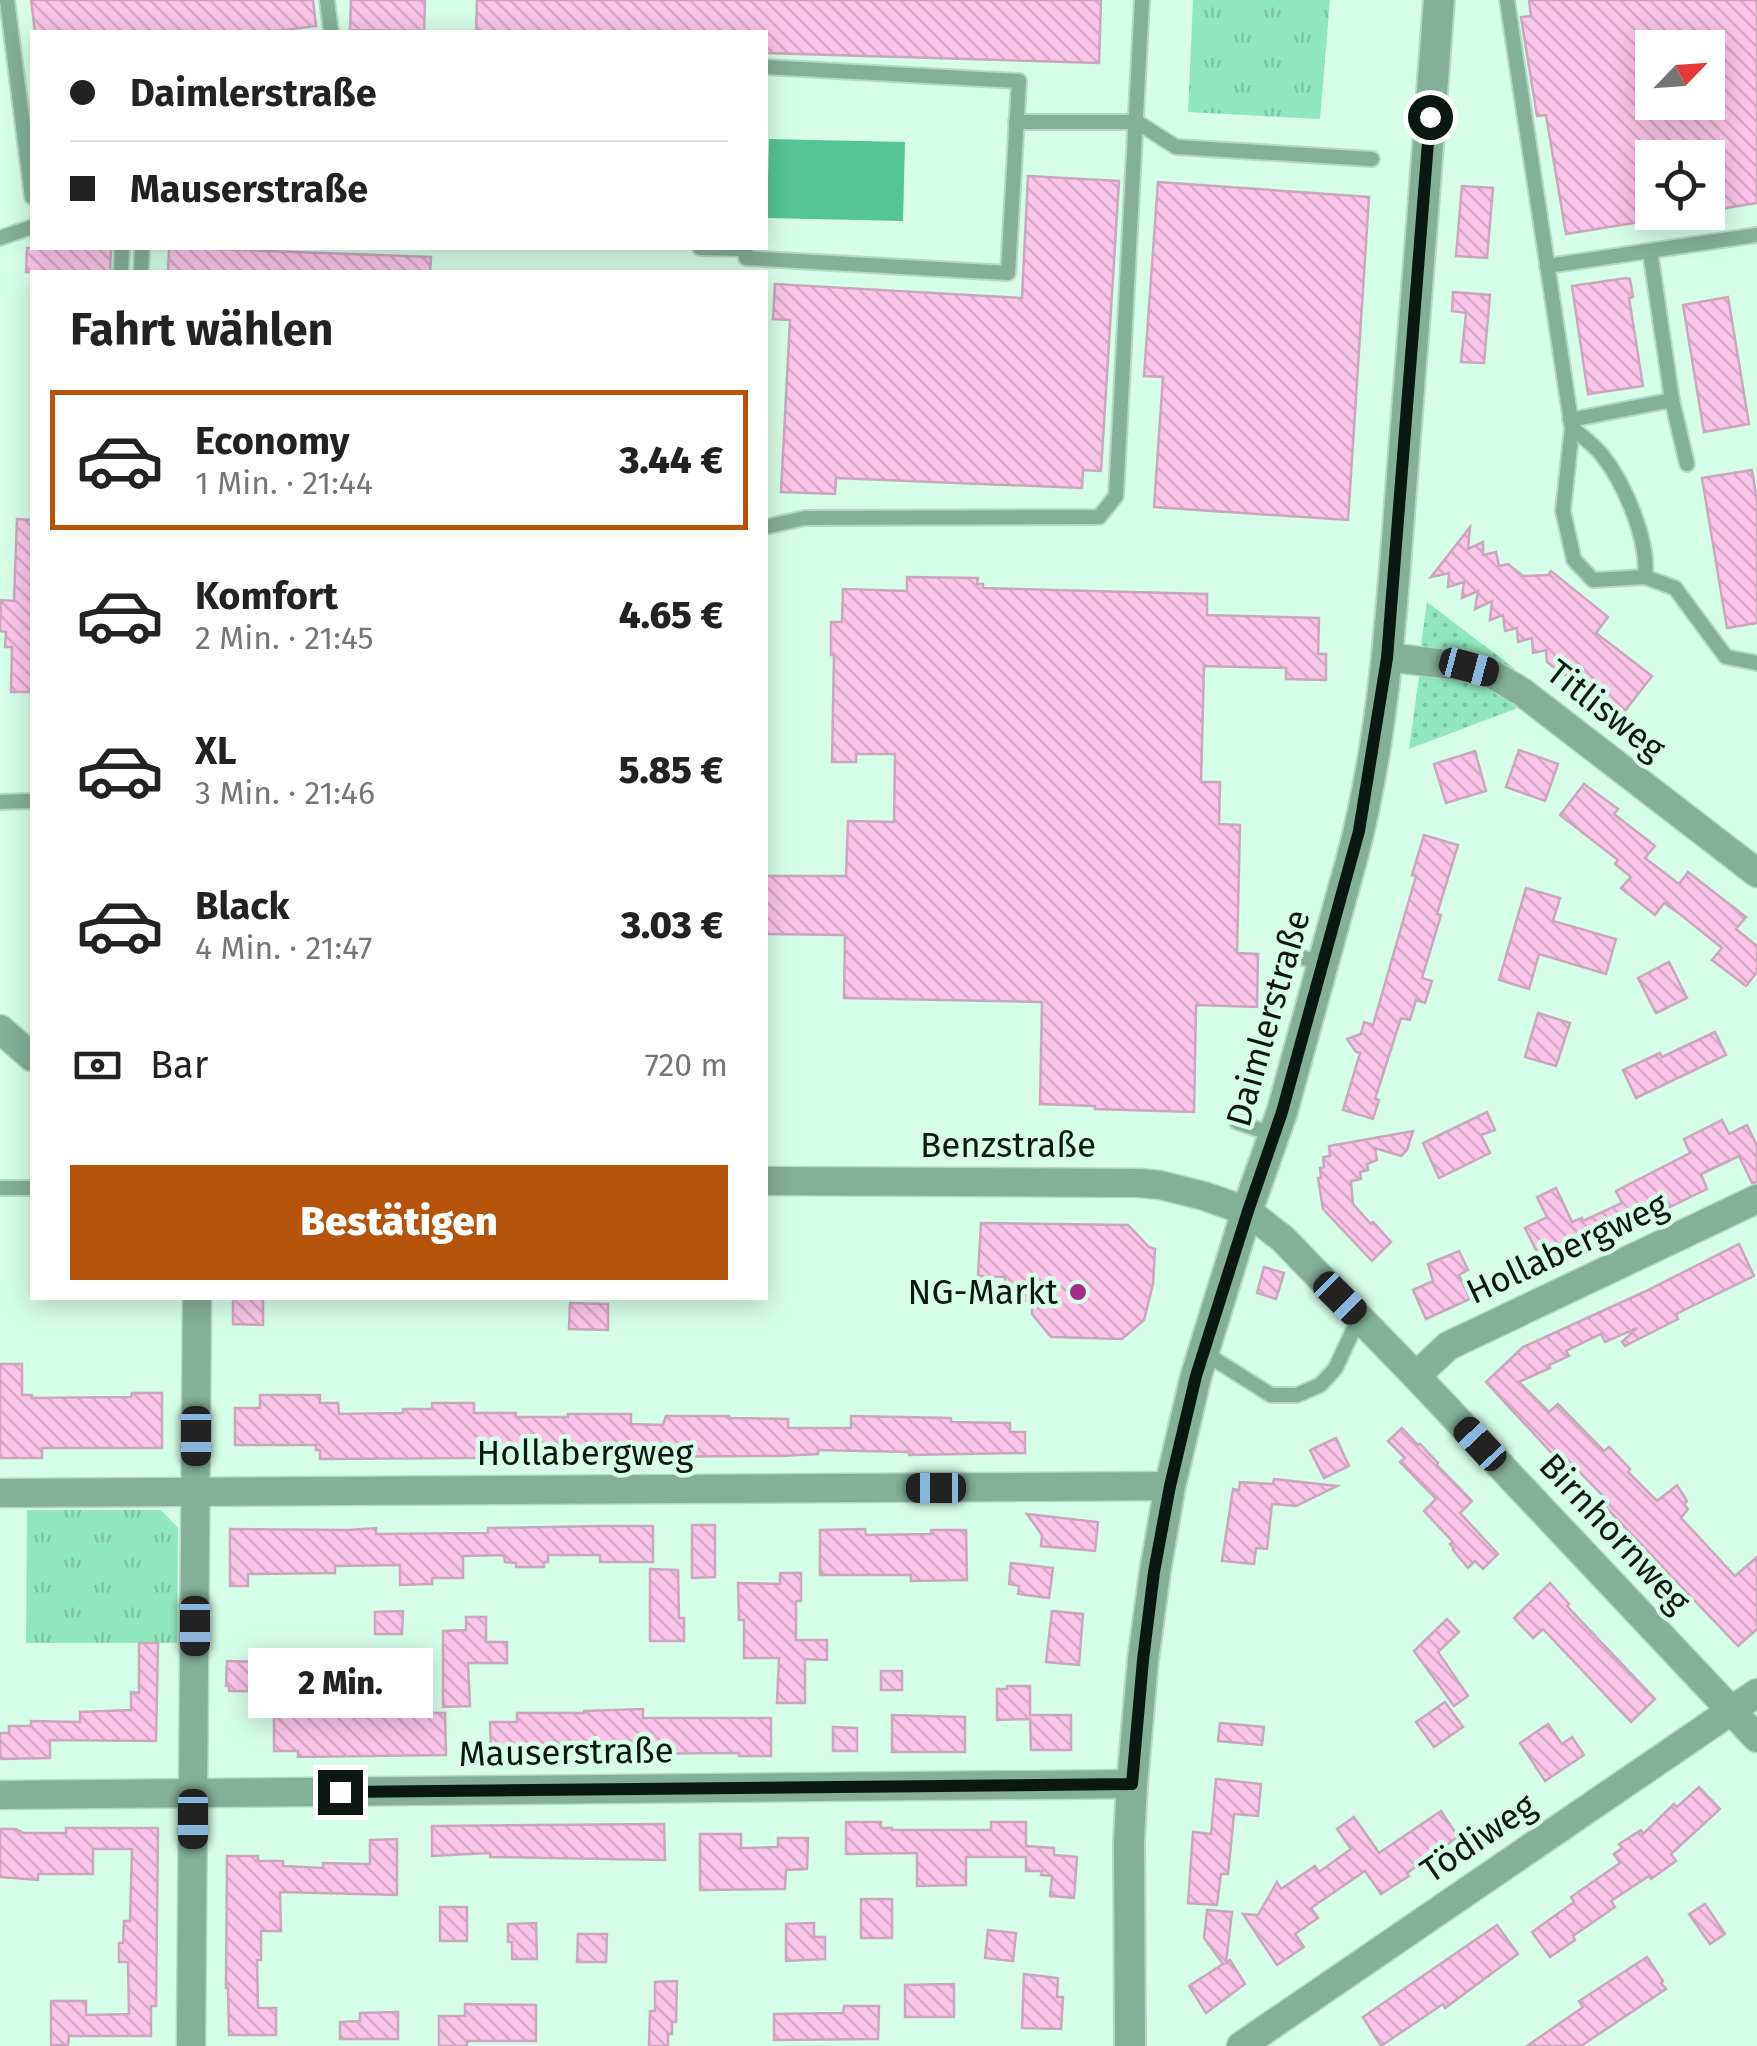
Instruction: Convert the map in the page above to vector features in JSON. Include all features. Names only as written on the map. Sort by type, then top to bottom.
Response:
[{"type":"street","name":"Daimlerstraße","points":[[1130,2046],[1129,1841],[1154,1572],[1170,1486],[1203,1352],[1287,1096],[1359,831],[1387,658],[1439,0]]},
{"type":"street","name":"Titlisweg","points":[[1387,658],[1490,673],[1522,692],[1757,873]]},
{"type":"street","points":[[0,1029],[30,1054]]},
{"type":"street","name":"Benzstraße","points":[[768,1181],[1140,1183],[1204,1196],[1248,1211]]},
{"type":"street","name":"Hollabergweg","points":[[1416,1376],[1448,1346],[1757,1199]]},
{"type":"street","name":"Birnhornweg","points":[[1248,1211],[1283,1239],[1360,1318],[1757,1738]]},
{"type":"street","points":[[191,2046],[197,1300]]},
{"type":"street","name":"Hollabergweg","points":[[0,1493],[1170,1486]]},
{"type":"street","name":"Tödiweg","points":[[1241,2046],[1757,1693]]},
{"type":"street","name":"Mauserstraße","points":[[0,1795],[1132,1784]]},
{"type":"lane","points":[[7,0],[26,88],[30,161]]},
{"type":"lane","points":[[327,0],[331,30]]},
{"type":"lane","points":[[768,526],[805,518],[1098,517],[1116,496],[1142,0]]},
{"type":"lane","points":[[1507,0],[1571,424],[1562,512],[1574,560],[1594,580],[1645,577],[1675,588],[1726,658],[1757,663]]},
{"type":"lane","points":[[710,250],[745,257],[1008,273],[1019,81],[768,66]]},
{"type":"lane","points":[[1016,122],[1137,122],[1176,147],[1372,159]]},
{"type":"lane","points":[[0,238],[30,229]]},
{"type":"lane","points":[[1548,266],[1757,234]]},
{"type":"lane","points":[[1650,251],[1672,400],[1687,464]]},
{"type":"lane","points":[[1571,424],[1672,400]]},
{"type":"lane","points":[[1571,424],[1603,456],[1625,496],[1644,544],[1645,577]]},
{"type":"lane","points":[[0,802],[30,801]]},
{"type":"lane","points":[[1292,955],[1323,963]]},
{"type":"lane","points":[[1237,1122],[1274,1135]]},
{"type":"lane","points":[[0,1188],[30,1188]]},
{"type":"lane","points":[[1203,1352],[1271,1395],[1298,1395],[1320,1385],[1334,1369],[1360,1318]]},
{"type":"green space","points":[[1193,0],[1330,0],[1320,119],[1188,112]]},
{"type":"green space","points":[[1427,602],[1514,671],[1483,658],[1421,645]]},
{"type":"green space","points":[[1419,677],[1473,683],[1519,704],[1515,709],[1409,749]]},
{"type":"green space","points":[[27,1510],[161,1510],[178,1528],[177,1643],[26,1643]]},
{"type":"shaded area","points":[[769,139],[905,142],[903,221],[768,218]]},
{"type":"building","points":[[31,0],[313,0],[316,26],[285,30],[35,30]]},
{"type":"building","points":[[351,0],[425,0],[424,30],[350,30]]},
{"type":"building","points":[[477,0],[1101,0],[1099,63],[768,53],[768,30],[476,30]]},
{"type":"building","points":[[1529,0],[1757,0],[1757,203],[1725,208],[1725,140],[1635,140],[1635,223],[1566,234],[1546,115],[1537,116],[1521,17],[1531,16]]},
{"type":"building","points":[[1028,176],[1119,181],[1101,471],[1083,470],[1082,488],[836,478],[835,494],[781,492],[790,320],[773,319],[775,284],[1022,298]]},
{"type":"building","points":[[1158,182],[1369,197],[1348,520],[1154,507],[1163,377],[1144,376]]},
{"type":"building","points":[[1462,186],[1493,188],[1487,258],[1456,256]]},
{"type":"building","points":[[27,248],[111,250],[110,270],[26,272]]},
{"type":"building","points":[[169,250],[431,257],[430,270],[168,270]]},
{"type":"building","points":[[1630,279],[1633,297],[1629,298],[1643,386],[1588,394],[1572,286]]},
{"type":"building","points":[[1453,292],[1490,295],[1484,363],[1461,362],[1466,313],[1452,311]]},
{"type":"building","points":[[1728,297],[1749,424],[1704,432],[1683,305]]},
{"type":"building","points":[[1752,470],[1757,501],[1757,623],[1727,628],[1702,478]]},
{"type":"building","points":[[17,519],[30,520],[30,692],[11,692],[12,647],[5,647],[6,632],[0,631],[1,600],[14,601]]},
{"type":"building","points":[[1470,527],[1468,549],[1483,542],[1483,555],[1496,552],[1499,566],[1508,564],[1523,576],[1548,575],[1551,571],[1608,617],[1596,633],[1652,676],[1617,721],[1603,706],[1604,701],[1576,685],[1578,675],[1564,675],[1547,662],[1546,650],[1533,653],[1532,638],[1518,642],[1517,628],[1505,631],[1503,615],[1490,620],[1492,601],[1475,609],[1478,591],[1462,598],[1464,582],[1448,587],[1449,573],[1431,577]]},
{"type":"building","points":[[907,577],[978,578],[977,584],[983,584],[983,588],[1207,594],[1207,615],[1319,618],[1318,654],[1326,654],[1326,680],[1286,679],[1286,668],[1204,666],[1201,782],[1220,782],[1219,824],[1240,825],[1237,953],[1258,954],[1257,1007],[1196,1005],[1194,1112],[1040,1104],[1042,1002],[844,998],[845,935],[768,934],[768,876],[846,876],[848,821],[894,822],[895,754],[856,754],[856,762],[832,762],[831,622],[842,622],[843,589],[907,591]]},
{"type":"building","points":[[1519,750],[1558,764],[1545,801],[1506,787]]},
{"type":"building","points":[[1475,751],[1486,791],[1446,803],[1434,764]]},
{"type":"building","points":[[1584,784],[1618,809],[1614,814],[1655,846],[1645,858],[1679,884],[1688,872],[1746,917],[1736,929],[1757,946],[1757,972],[1746,986],[1712,960],[1722,948],[1681,915],[1664,903],[1655,915],[1621,888],[1631,877],[1615,864],[1618,860],[1560,815]]},
{"type":"building","points":[[1424,835],[1458,845],[1422,978],[1432,981],[1425,1003],[1416,1000],[1410,1020],[1401,1018],[1375,1099],[1379,1100],[1373,1119],[1343,1110],[1360,1053],[1347,1039],[1361,1034],[1364,1022],[1373,1025]]},
{"type":"building","points":[[1526,888],[1560,898],[1553,921],[1616,939],[1606,974],[1539,954],[1529,989],[1499,980]]},
{"type":"building","points":[[1669,962],[1687,998],[1656,1013],[1638,978]]},
{"type":"building","points":[[1538,1013],[1570,1023],[1556,1066],[1525,1057]]},
{"type":"building","points":[[1715,1032],[1726,1055],[1636,1098],[1623,1070]]},
{"type":"building","points":[[1487,1112],[1495,1130],[1481,1135],[1490,1153],[1439,1178],[1423,1143]]},
{"type":"building","points":[[1722,1120],[1729,1134],[1747,1125],[1757,1146],[1757,1182],[1752,1183],[1739,1156],[1701,1174],[1707,1189],[1606,1238],[1603,1231],[1541,1260],[1525,1228],[1547,1217],[1537,1197],[1556,1188],[1572,1222],[1582,1218],[1583,1221],[1622,1203],[1616,1191],[1690,1153],[1684,1139]]},
{"type":"building","points":[[1413,1131],[1401,1156],[1375,1148],[1377,1160],[1360,1172],[1361,1179],[1351,1181],[1353,1204],[1391,1242],[1372,1261],[1323,1209],[1318,1178],[1320,1168],[1324,1167],[1323,1157],[1330,1156],[1329,1146]]},
{"type":"building","name":"NG-Markt","points":[[981,1223],[1128,1225],[1155,1249],[1153,1284],[1144,1320],[1122,1339],[1051,1337],[1032,1314],[1032,1301],[1005,1300],[1005,1277],[978,1276]]},
{"type":"building","points":[[1739,1244],[1754,1276],[1676,1314],[1678,1319],[1625,1346],[1622,1342],[1637,1328],[1605,1342],[1601,1334],[1566,1351],[1569,1356],[1549,1365],[1550,1368],[1519,1382],[1549,1412],[1558,1404],[1604,1451],[1609,1447],[1657,1501],[1677,1485],[1688,1509],[1681,1518],[1735,1576],[1757,1557],[1757,1629],[1738,1646],[1599,1500],[1603,1496],[1564,1456],[1559,1461],[1486,1382],[1523,1347]]},
{"type":"building","points":[[1459,1251],[1468,1270],[1459,1275],[1470,1299],[1426,1319],[1413,1290],[1433,1281],[1428,1264]]},
{"type":"building","points":[[1264,1267],[1284,1273],[1276,1299],[1257,1293]]},
{"type":"building","points":[[233,1300],[263,1300],[263,1325],[233,1324]]},
{"type":"building","points":[[570,1303],[608,1304],[608,1330],[569,1329]]},
{"type":"building","points":[[0,1364],[22,1364],[22,1395],[32,1398],[162,1393],[162,1448],[42,1448],[42,1458],[0,1458]]},
{"type":"building","points":[[260,1395],[320,1395],[320,1403],[338,1403],[339,1414],[403,1413],[403,1409],[432,1409],[432,1403],[474,1403],[474,1413],[516,1413],[516,1417],[631,1414],[631,1424],[663,1425],[666,1416],[729,1416],[788,1419],[788,1428],[851,1428],[851,1416],[951,1418],[951,1422],[1010,1423],[1010,1432],[1025,1432],[1025,1453],[909,1455],[818,1450],[818,1454],[779,1456],[320,1459],[316,1445],[235,1445],[235,1408],[260,1408]]},
{"type":"building","points":[[1402,1428],[1472,1501],[1460,1513],[1498,1554],[1483,1569],[1475,1561],[1468,1568],[1453,1550],[1453,1542],[1424,1511],[1436,1499],[1400,1462],[1405,1458],[1388,1441]]},
{"type":"building","points":[[1336,1438],[1349,1466],[1324,1478],[1310,1450]]},
{"type":"building","points":[[1274,1479],[1337,1486],[1296,1506],[1272,1504],[1267,1549],[1256,1548],[1254,1564],[1222,1561],[1233,1489],[1239,1490],[1240,1482],[1273,1484]]},
{"type":"building","points":[[1027,1514],[1098,1522],[1095,1551],[1041,1546],[1042,1535]]},
{"type":"building","points":[[692,1525],[715,1525],[715,1577],[692,1578]]},
{"type":"building","points":[[653,1526],[653,1562],[600,1562],[600,1555],[548,1555],[544,1567],[516,1567],[516,1563],[505,1562],[504,1555],[463,1556],[463,1578],[432,1578],[432,1584],[400,1585],[400,1565],[335,1566],[335,1573],[248,1574],[248,1586],[230,1586],[230,1529],[376,1528],[376,1534]]},
{"type":"building","points":[[865,1529],[866,1535],[966,1530],[967,1580],[911,1581],[911,1575],[820,1575],[820,1530]]},
{"type":"building","points":[[1011,1563],[1053,1568],[1049,1598],[1018,1594],[1019,1586],[1009,1584]]},
{"type":"building","points":[[650,1569],[678,1570],[679,1618],[684,1618],[684,1641],[650,1641]]},
{"type":"building","points":[[780,1573],[801,1573],[796,1640],[827,1640],[827,1660],[805,1659],[805,1703],[777,1703],[779,1658],[744,1658],[744,1620],[739,1620],[738,1583],[780,1584]]},
{"type":"building","points":[[1550,1583],[1655,1699],[1631,1722],[1543,1629],[1533,1638],[1514,1618]]},
{"type":"building","points":[[403,1611],[402,1634],[375,1634],[375,1612]]},
{"type":"building","points":[[1052,1611],[1083,1614],[1079,1665],[1046,1662]]},
{"type":"building","points":[[466,1617],[486,1617],[486,1642],[507,1642],[507,1663],[468,1663],[470,1706],[443,1707],[443,1631],[466,1630]]},
{"type":"building","points":[[1447,1619],[1459,1632],[1438,1652],[1468,1696],[1454,1706],[1414,1651]]},
{"type":"building","points":[[139,1643],[158,1643],[156,1741],[50,1740],[50,1758],[0,1759],[0,1733],[9,1733],[9,1726],[31,1726],[31,1721],[80,1722],[80,1712],[131,1710],[131,1692],[139,1693]]},
{"type":"building","points":[[227,1661],[261,1662],[261,1691],[229,1691]]},
{"type":"building","points":[[881,1671],[902,1671],[902,1690],[881,1690]]},
{"type":"building","points":[[1030,1686],[1030,1715],[1071,1715],[1071,1750],[1031,1750],[1030,1719],[997,1720],[997,1689]]},
{"type":"building","points":[[298,1687],[298,1706],[350,1706],[350,1717],[392,1717],[392,1712],[445,1713],[446,1755],[298,1757],[298,1751],[274,1751],[274,1689]]},
{"type":"building","points":[[1445,1702],[1463,1727],[1434,1747],[1416,1722]]},
{"type":"building","points":[[643,1709],[643,1718],[771,1718],[771,1756],[491,1755],[490,1722],[517,1722],[517,1713]]},
{"type":"building","points":[[892,1715],[965,1717],[965,1752],[892,1752]]},
{"type":"building","points":[[1220,1723],[1264,1727],[1262,1745],[1218,1741]]},
{"type":"building","points":[[1548,1724],[1562,1744],[1572,1737],[1584,1755],[1545,1781],[1520,1743]]},
{"type":"building","points":[[833,1727],[857,1728],[857,1751],[833,1751]]},
{"type":"building","points":[[1216,1779],[1261,1784],[1258,1816],[1234,1814],[1228,1874],[1221,1874],[1217,1905],[1188,1903],[1193,1832],[1211,1834]]},
{"type":"building","points":[[1699,1787],[1720,1809],[1671,1854],[1676,1861],[1611,1901],[1615,1907],[1550,1957],[1532,1932],[1574,1902],[1571,1897],[1620,1863],[1614,1854],[1622,1848],[1619,1844],[1641,1830],[1643,1834],[1674,1804],[1677,1807]]},
{"type":"building","points":[[1441,1811],[1458,1837],[1381,1894],[1365,1871],[1311,1908],[1318,1918],[1295,1934],[1304,1947],[1277,1965],[1243,1914],[1258,1915],[1277,1882],[1281,1889],[1315,1866],[1319,1872],[1351,1849],[1337,1829],[1354,1817],[1379,1853]]},
{"type":"building","points":[[846,1822],[881,1822],[881,1828],[892,1830],[991,1830],[991,1822],[1026,1822],[1026,1846],[1054,1848],[1054,1855],[1077,1857],[1074,1898],[1050,1896],[1052,1876],[1041,1875],[1042,1871],[1026,1871],[1026,1857],[966,1857],[966,1885],[917,1886],[917,1853],[846,1854]]},
{"type":"building","points":[[664,1824],[665,1860],[490,1857],[490,1853],[432,1856],[432,1826]]},
{"type":"building","points":[[66,1828],[158,1828],[156,2006],[151,2006],[151,2036],[69,2036],[68,2045],[51,2045],[51,2001],[86,2001],[86,2015],[129,2014],[128,1962],[119,1962],[119,1943],[123,1943],[124,1921],[130,1921],[132,1849],[93,1849],[93,1874],[38,1874],[38,1880],[0,1877],[0,1829],[66,1833]]},
{"type":"building","points":[[700,1834],[741,1834],[741,1848],[778,1847],[778,1838],[808,1838],[807,1869],[786,1870],[785,1889],[700,1890]]},
{"type":"building","points":[[397,1839],[397,1895],[280,1892],[281,1931],[261,1931],[261,1960],[257,1960],[258,2008],[276,2008],[276,2035],[229,2035],[227,1856],[258,1856],[258,1861],[283,1861],[283,1866],[370,1864],[370,1840]]},
{"type":"building","points":[[861,1899],[892,1899],[892,1938],[861,1938]]},
{"type":"building","points":[[1705,1904],[1725,1934],[1710,1944],[1689,1914]]},
{"type":"building","points":[[440,1907],[467,1907],[467,1941],[440,1941]]},
{"type":"building","points":[[1207,1910],[1232,1912],[1226,1963],[1230,1960],[1245,1984],[1206,2013],[1189,1986],[1223,1964],[1204,1938]]},
{"type":"building","points":[[536,1923],[537,1959],[512,1959],[508,1924]]},
{"type":"building","points":[[814,1923],[814,1937],[825,1937],[825,1959],[786,1961],[786,1924]]},
{"type":"building","points":[[1497,1925],[1518,1954],[1445,2008],[1443,2004],[1381,2046],[1363,2017]]},
{"type":"building","points":[[988,1930],[1016,1933],[1013,1961],[985,1958]]},
{"type":"building","points":[[578,1934],[607,1934],[606,1962],[577,1962]]},
{"type":"building","points":[[1647,1957],[1666,1989],[1581,2046],[1527,2046],[1583,2007],[1579,2001]]},
{"type":"building","points":[[1024,1974],[1058,1978],[1057,1997],[1063,1997],[1061,2029],[1022,2028]]},
{"type":"building","points":[[677,1981],[676,2022],[672,2022],[672,2034],[668,2034],[668,2046],[649,2046],[655,1982]]},
{"type":"building","points":[[954,1984],[954,2017],[905,2017],[905,1985]]},
{"type":"building","points":[[465,2004],[536,2005],[536,2041],[467,2041],[467,2046],[439,2046],[439,2016],[465,2016]]},
{"type":"building","points":[[844,2006],[879,2006],[878,2039],[774,2040],[774,2014],[843,2013]]},
{"type":"building","points":[[398,2012],[398,2039],[340,2039],[340,2022],[360,2021],[360,2013]]},
{"type":"place","name":"NG-Markt","points":[[1078,1292]]},
{"type":"route","points":[[340,1792],[1132,1784],[1154,1572],[1196,1376],[1282,1112],[1359,831],[1387,658],[1430,117]]}]
